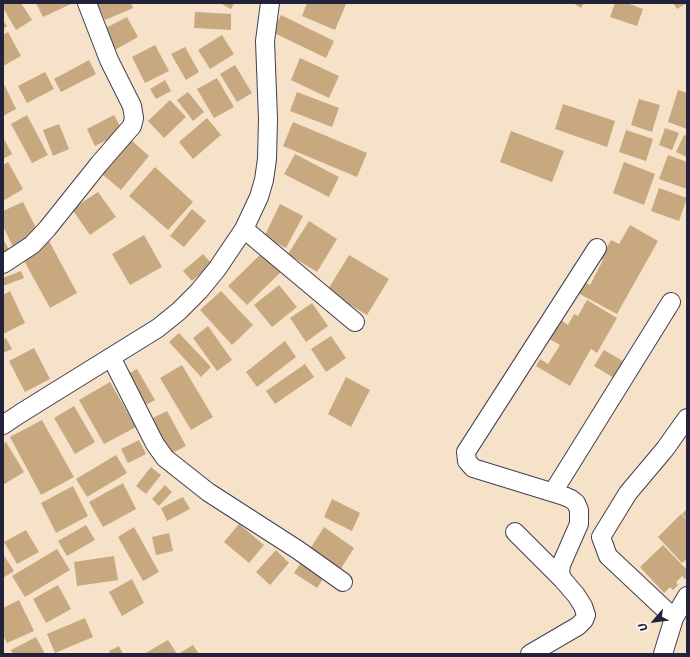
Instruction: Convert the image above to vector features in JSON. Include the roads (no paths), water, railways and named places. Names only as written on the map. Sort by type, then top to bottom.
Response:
[{"type":"street","points":[[3,264],[32,245],[47,229],[132,126],[134,118],[132,106],[109,60],[87,3]]},
{"type":"street","points":[[3,425],[21,412],[158,328],[179,311],[199,291],[217,269],[244,229],[259,197],[264,180],[267,159],[268,119],[265,41],[270,3]]},
{"type":"street","points":[[244,229],[355,322]]},
{"type":"street","points":[[563,580],[560,573],[561,565],[577,530],[579,510],[576,503],[571,498],[473,468],[467,461],[466,452],[597,248]]},
{"type":"street","points":[[553,492],[671,302]]},
{"type":"street","points":[[111,357],[154,444],[165,458],[208,492],[298,550],[343,582]]},
{"type":"street","points":[[674,618],[608,556],[601,537],[628,493],[665,449],[687,418]]},
{"type":"street","points":[[515,532],[563,580],[584,606],[586,615],[584,620],[578,626],[565,635],[530,654]]},
{"type":"street","points":[[663,654],[674,618],[687,596]]}]
